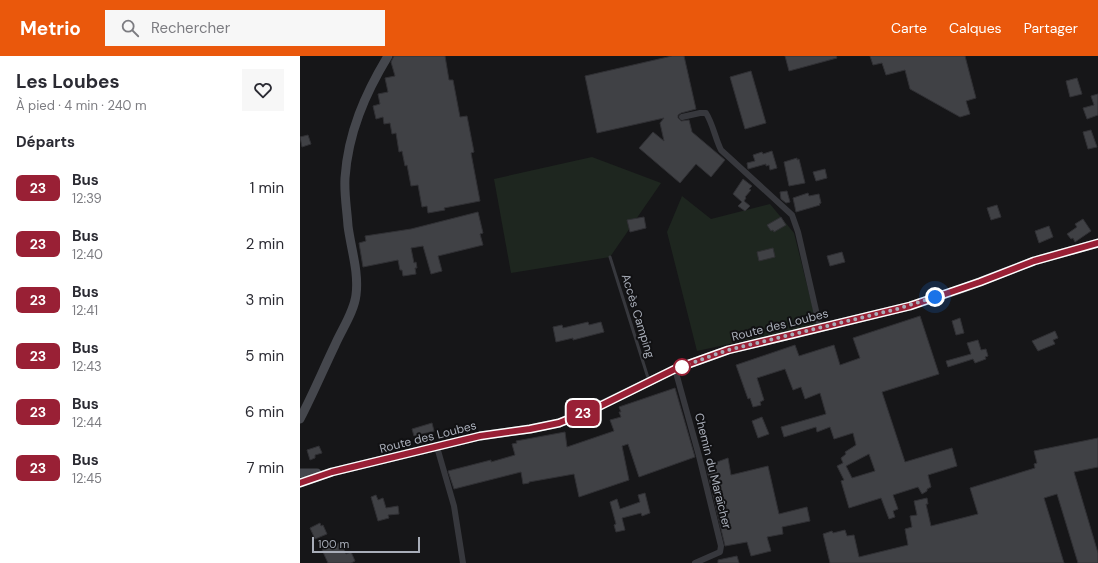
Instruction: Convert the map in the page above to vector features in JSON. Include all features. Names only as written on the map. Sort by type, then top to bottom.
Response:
[{"type":"main road","points":[[300,419],[320,379],[350,313],[356,296],[356,281],[346,206],[345,178],[351,138],[360,111],[373,80],[388,56]]},
{"type":"main road","name":"Route des Loubes","points":[[300,483],[332,472],[480,436],[530,429],[559,423],[596,408],[675,369],[728,350],[910,306],[980,282],[1034,261],[1098,243]]},
{"type":"main road","name":"Route des Loubes","points":[[300,473],[332,472]]},
{"type":"street","points":[[682,117],[706,113],[710,120],[715,139],[721,150],[730,160],[792,215],[798,232],[820,328]]},
{"type":"street","name":"Chemin du Maraîcher","points":[[675,369],[697,448],[721,546],[720,552],[696,563]]},
{"type":"street","points":[[437,447],[454,506],[463,563]]},
{"type":"lane","name":"Accès Camping","points":[[610,257],[649,381]]},
{"type":"shaded area","points":[[592,157],[661,183],[610,257],[511,273],[494,179]]},
{"type":"shaded area","points":[[682,196],[711,219],[770,204],[794,233],[817,325],[697,351],[667,232]]},
{"type":"building","points":[[394,56],[445,56],[449,80],[453,80],[460,117],[467,116],[474,152],[471,153],[480,201],[444,208],[445,210],[428,213],[427,206],[422,207],[418,185],[411,186],[407,165],[405,166],[402,151],[399,152],[396,133],[392,134],[390,123],[384,124],[383,117],[376,119],[373,106],[380,104],[378,94],[388,92],[385,78],[395,76],[391,62]]},
{"type":"building","points":[[672,56],[684,56],[696,109],[681,113],[678,115],[678,118],[681,121],[689,120],[692,132],[725,160],[711,177],[696,164],[680,183],[639,148],[653,132],[664,141],[660,123],[664,118],[597,133],[585,76]]},
{"type":"building","points":[[785,56],[836,56],[837,58],[789,71]]},
{"type":"building","points":[[870,56],[965,56],[976,98],[966,101],[970,114],[960,117],[910,89],[905,70],[886,75],[882,63],[873,65]]},
{"type":"building","points":[[751,71],[766,123],[745,129],[730,77]]},
{"type":"building","points":[[1077,78],[1082,94],[1070,97],[1066,81]]},
{"type":"building","points":[[1098,94],[1098,115],[1087,119],[1083,108],[1094,105],[1091,96]]},
{"type":"building","points":[[1091,130],[1097,147],[1088,149],[1083,132]]},
{"type":"building","points":[[308,135],[311,144],[302,147],[300,137]]},
{"type":"building","points":[[772,151],[777,168],[770,170],[769,165],[766,166],[766,164],[748,169],[747,163],[755,161],[753,155]]},
{"type":"building","points":[[797,158],[797,160],[799,159],[805,183],[789,186],[784,162]]},
{"type":"building","points":[[825,169],[827,178],[816,181],[813,172]]},
{"type":"building","points":[[743,179],[752,186],[749,189],[751,190],[745,197],[746,198],[744,201],[750,206],[745,211],[738,206],[742,202],[733,194]]},
{"type":"building","points":[[787,191],[790,202],[786,203],[781,199],[780,192]]},
{"type":"building","points":[[808,193],[809,196],[819,194],[820,205],[796,212],[793,198]]},
{"type":"building","points":[[997,205],[1001,217],[991,220],[987,208]]},
{"type":"building","points":[[478,212],[483,233],[480,234],[483,245],[438,256],[442,271],[431,274],[423,246],[411,248],[414,263],[416,262],[416,274],[403,276],[398,260],[363,267],[359,243],[366,241],[365,236],[411,229]]},
{"type":"building","points":[[644,217],[646,228],[630,232],[627,220]]},
{"type":"building","points":[[781,217],[786,225],[774,232],[773,230],[771,231],[767,225]]},
{"type":"building","points":[[1083,219],[1091,231],[1075,242],[1073,238],[1071,239],[1067,234],[1077,227],[1075,224]]},
{"type":"building","points":[[1049,226],[1053,237],[1039,243],[1035,231]]},
{"type":"building","points":[[773,248],[775,257],[759,261],[757,252]]},
{"type":"building","points":[[842,252],[845,262],[830,266],[827,256]]},
{"type":"building","points":[[920,316],[939,374],[882,392],[905,462],[952,448],[957,466],[928,475],[931,487],[922,494],[918,487],[893,495],[898,509],[893,511],[895,517],[889,519],[881,498],[849,508],[841,481],[844,480],[837,466],[843,463],[841,458],[846,454],[845,452],[856,445],[853,433],[834,439],[830,427],[817,432],[816,427],[784,437],[781,427],[826,414],[820,393],[805,399],[801,387],[793,390],[785,369],[757,378],[764,400],[760,402],[761,405],[753,407],[750,398],[748,399],[736,365],[795,345],[799,356],[834,345],[840,365],[860,358],[853,338]],"holes":[[[869,454],[875,471],[852,478],[846,466]]]},
{"type":"building","points":[[960,318],[964,333],[956,335],[952,321]]},
{"type":"building","points":[[588,322],[589,325],[601,322],[604,332],[573,340],[573,338],[556,342],[553,327],[562,325],[563,328]]},
{"type":"building","points":[[1055,331],[1058,338],[1053,340],[1055,344],[1038,351],[1032,341]]},
{"type":"building","points":[[978,340],[981,350],[986,349],[988,356],[985,357],[986,359],[975,363],[973,359],[948,367],[946,361],[971,354],[967,343]]},
{"type":"building","points":[[675,388],[695,457],[639,477],[628,444],[622,446],[629,480],[579,497],[574,474],[523,484],[521,472],[454,489],[448,471],[491,460],[491,462],[515,455],[512,444],[517,443],[516,441],[565,432],[567,447],[614,431],[610,420],[621,417],[619,407]]},
{"type":"building","points":[[762,417],[769,434],[758,438],[752,421]]},
{"type":"building","points":[[432,423],[434,431],[414,436],[412,429]]},
{"type":"building","points":[[1098,438],[1098,467],[1074,472],[1098,553],[1098,563],[1078,563],[1057,494],[1044,498],[1064,563],[830,563],[823,534],[832,531],[833,533],[845,530],[847,536],[854,535],[859,557],[908,545],[905,529],[912,527],[910,516],[917,515],[914,501],[927,498],[928,504],[926,504],[931,526],[978,514],[970,488],[1035,468],[1034,464],[1037,463],[1034,451]]},
{"type":"building","points":[[319,446],[322,453],[315,455],[315,458],[310,460],[307,450]]},
{"type":"building","points":[[728,458],[731,475],[768,466],[779,514],[807,507],[810,521],[782,527],[783,534],[767,537],[771,551],[751,556],[747,542],[725,546],[706,466]]},
{"type":"building","points":[[645,493],[650,513],[642,516],[641,513],[622,518],[625,530],[616,532],[614,525],[616,524],[610,502],[617,499],[620,509],[640,502],[638,495]]},
{"type":"building","points":[[376,495],[378,500],[383,498],[386,508],[398,506],[399,514],[388,515],[389,518],[378,521],[371,497]]},
{"type":"building","points":[[320,523],[321,526],[323,525],[327,534],[315,539],[310,528]]},
{"type":"building","points":[[341,542],[346,554],[351,552],[355,561],[351,563],[328,563],[322,550]]},
{"type":"building","points":[[737,556],[739,563],[718,563],[718,560]]},
{"type":"bus line","name":"23","points":[[300,483],[332,472],[480,436],[530,429],[559,423],[596,408],[675,369],[728,350],[910,306],[961,289],[1034,261],[1098,243]]},
{"type":"route","points":[[682,367],[728,350],[910,306],[935,297]]}]
